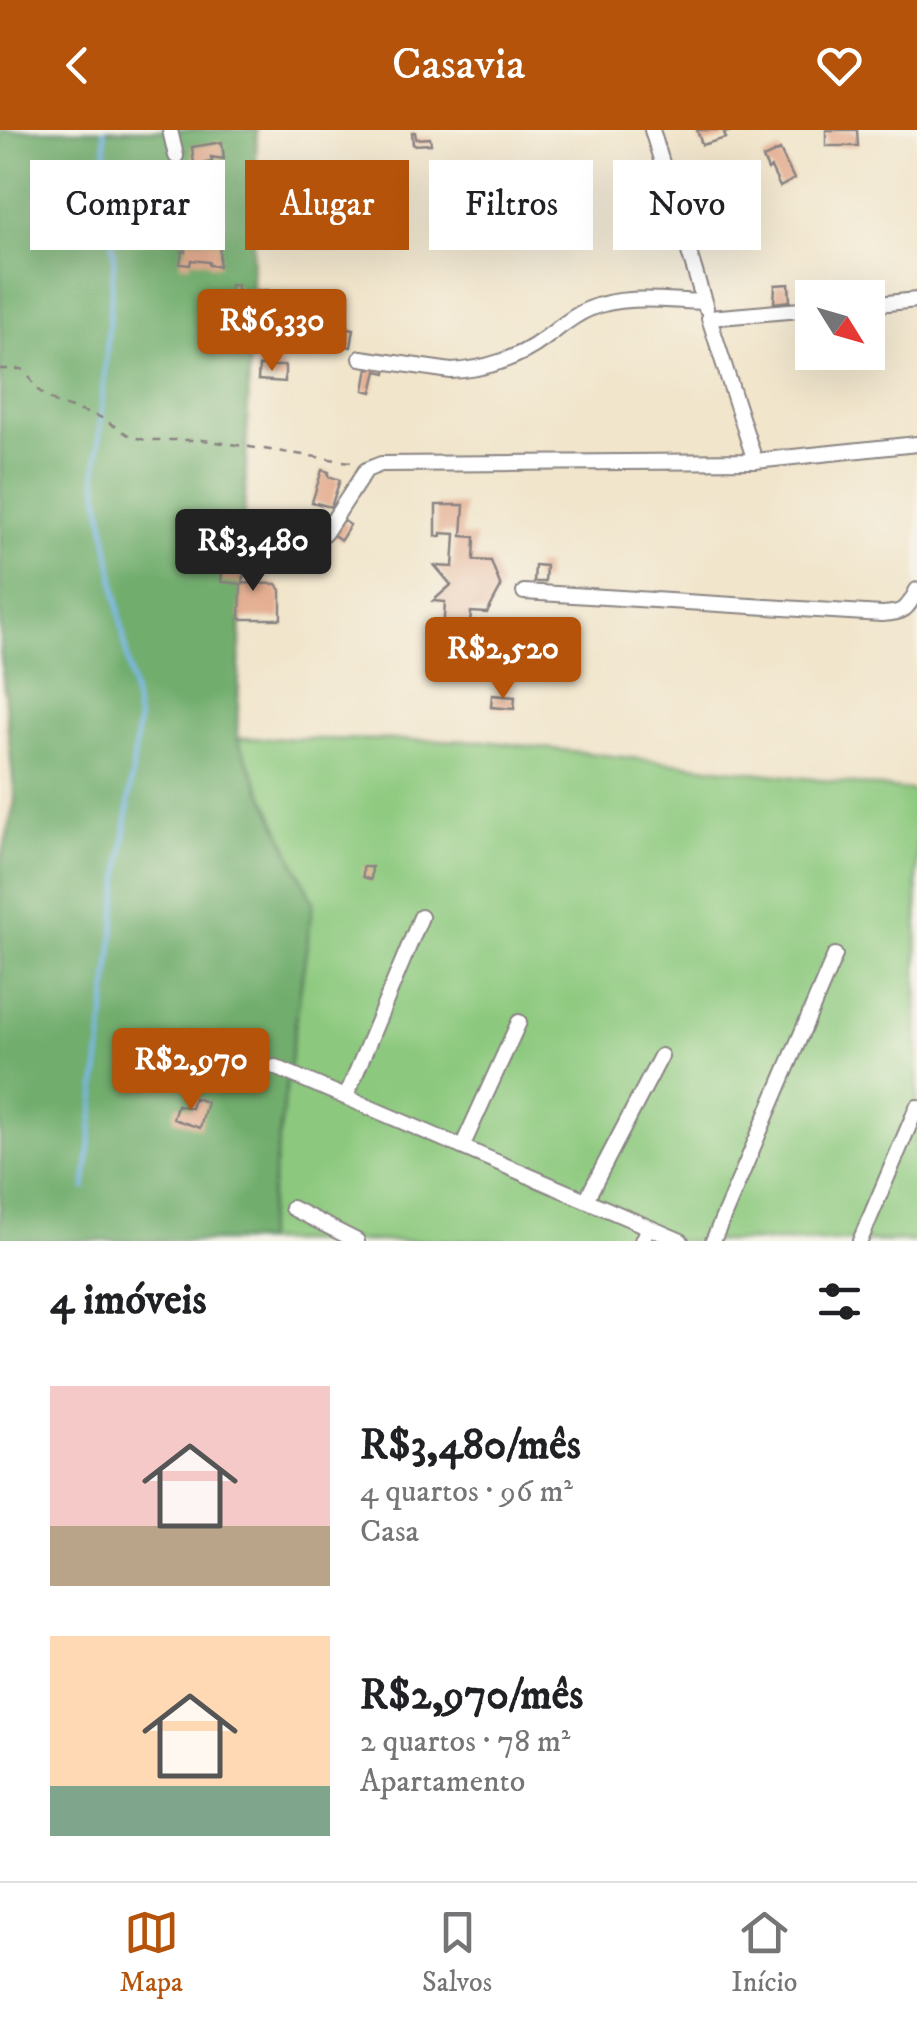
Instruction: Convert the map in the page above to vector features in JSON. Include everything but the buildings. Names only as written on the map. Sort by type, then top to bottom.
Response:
[{"type":"street","points":[[170,130],[176,156]]},
{"type":"street","points":[[652,130],[755,461]]},
{"type":"street","points":[[361,358],[464,370],[532,348],[576,316],[602,304],[641,300],[704,302]]},
{"type":"street","points":[[885,303],[917,300]]},
{"type":"street","points":[[709,318],[795,310]]},
{"type":"street","points":[[325,533],[362,475],[373,466],[755,461],[917,444]]},
{"type":"street","points":[[524,592],[882,614],[901,613],[917,590]]},
{"type":"street","points":[[346,1098],[421,917]]},
{"type":"street","points":[[713,1241],[834,955]]},
{"type":"street","points":[[462,1147],[518,1022]]},
{"type":"street","points":[[586,1200],[661,1056]]},
{"type":"street","points":[[275,1067],[586,1200],[645,1234],[681,1241]]},
{"type":"street","points":[[860,1241],[917,1108]]},
{"type":"street","points":[[292,1208],[356,1241]]},
{"type":"path","points":[[0,369],[22,370],[35,388],[56,403],[100,418],[145,440],[217,441],[373,466]]},
{"type":"green space","points":[[0,130],[257,130],[256,160],[245,160],[245,250],[253,250],[237,738],[313,902],[264,1241],[0,1241],[0,865],[15,801],[0,648]]},
{"type":"green space","points":[[237,738],[484,741],[917,791],[917,1241],[264,1241],[313,902]]},
{"type":"waterway","points":[[85,1188],[138,721],[96,475],[114,262],[104,130]]}]
